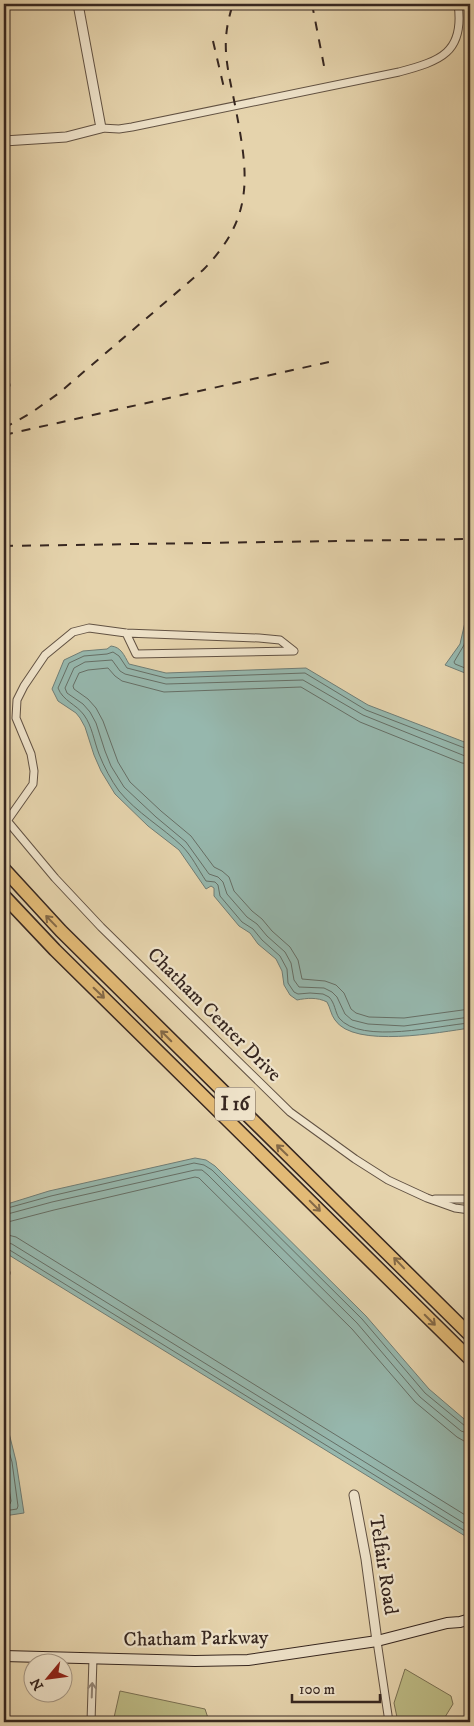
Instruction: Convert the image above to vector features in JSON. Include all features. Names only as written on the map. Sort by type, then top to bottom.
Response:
[{"type":"highway","name":"I 16","points":[[4,869],[60,931],[470,1335]]},
{"type":"highway","name":"I 16","points":[[4,896],[55,950],[470,1359]]},
{"type":"highway","points":[[412,1277],[470,1322]]},
{"type":"main road","name":"Chatham Parkway","points":[[4,1656],[195,1661],[248,1660],[377,1641],[446,1623],[470,1612]]},
{"type":"main road","name":"Chatham Parkway","points":[[446,1623],[470,1619]]},
{"type":"street","points":[[78,4],[101,128]]},
{"type":"street","points":[[4,141],[66,137],[101,128],[119,129],[132,127],[426,65],[449,50],[457,37],[460,24],[458,4]]},
{"type":"street","name":"Chatham Center Drive","points":[[126,633],[136,654],[294,651],[280,640],[126,633],[89,628],[73,632],[45,655],[17,700],[16,718],[31,754],[34,771],[33,784],[6,819],[55,878],[95,920],[290,1112],[355,1159],[388,1180],[427,1198],[455,1208],[470,1210]]},
{"type":"street","name":"Chatham Center Drive","points":[[427,1198],[470,1199]]},
{"type":"street","name":"Telfair Road","points":[[354,1495],[366,1559],[377,1641]]},
{"type":"street","points":[[377,1641],[389,1722]]},
{"type":"street","points":[[90,1722],[93,1658]]},
{"type":"shaded area","points":[[405,1669],[451,1696],[453,1704],[442,1722],[398,1722],[394,1703]]},
{"type":"shaded area","points":[[120,1691],[205,1709],[208,1718],[207,1722],[113,1722]]},
{"type":"water","points":[[468,609],[470,609],[470,675],[445,665],[460,644]]},
{"type":"water","points":[[111,646],[120,650],[129,664],[166,673],[306,668],[368,705],[467,743],[470,748],[470,1028],[420,1035],[378,1036],[360,1034],[345,1029],[335,1020],[327,1002],[312,998],[297,1000],[290,995],[284,985],[282,971],[276,959],[258,944],[250,933],[239,926],[214,896],[214,888],[211,886],[206,889],[179,850],[148,826],[115,794],[101,771],[80,718],[76,713],[58,701],[52,689],[64,660],[83,651],[107,649]]},
{"type":"water","points":[[195,1158],[206,1160],[215,1166],[366,1316],[429,1389],[470,1424],[470,1539],[4,1252],[4,1205],[49,1191]]},
{"type":"water","points":[[4,1429],[8,1429],[16,1461],[24,1513],[4,1516]]},
{"type":"railway","points":[[4,428],[31,413],[59,393],[203,270],[220,250],[232,231],[240,212],[244,193],[245,173],[240,129],[226,54],[227,31],[233,4]]},
{"type":"railway","points":[[312,4],[325,71]]},
{"type":"railway","points":[[213,41],[224,88]]},
{"type":"railway","points":[[4,435],[333,361]]},
{"type":"railway","points":[[4,546],[470,539]]}]
